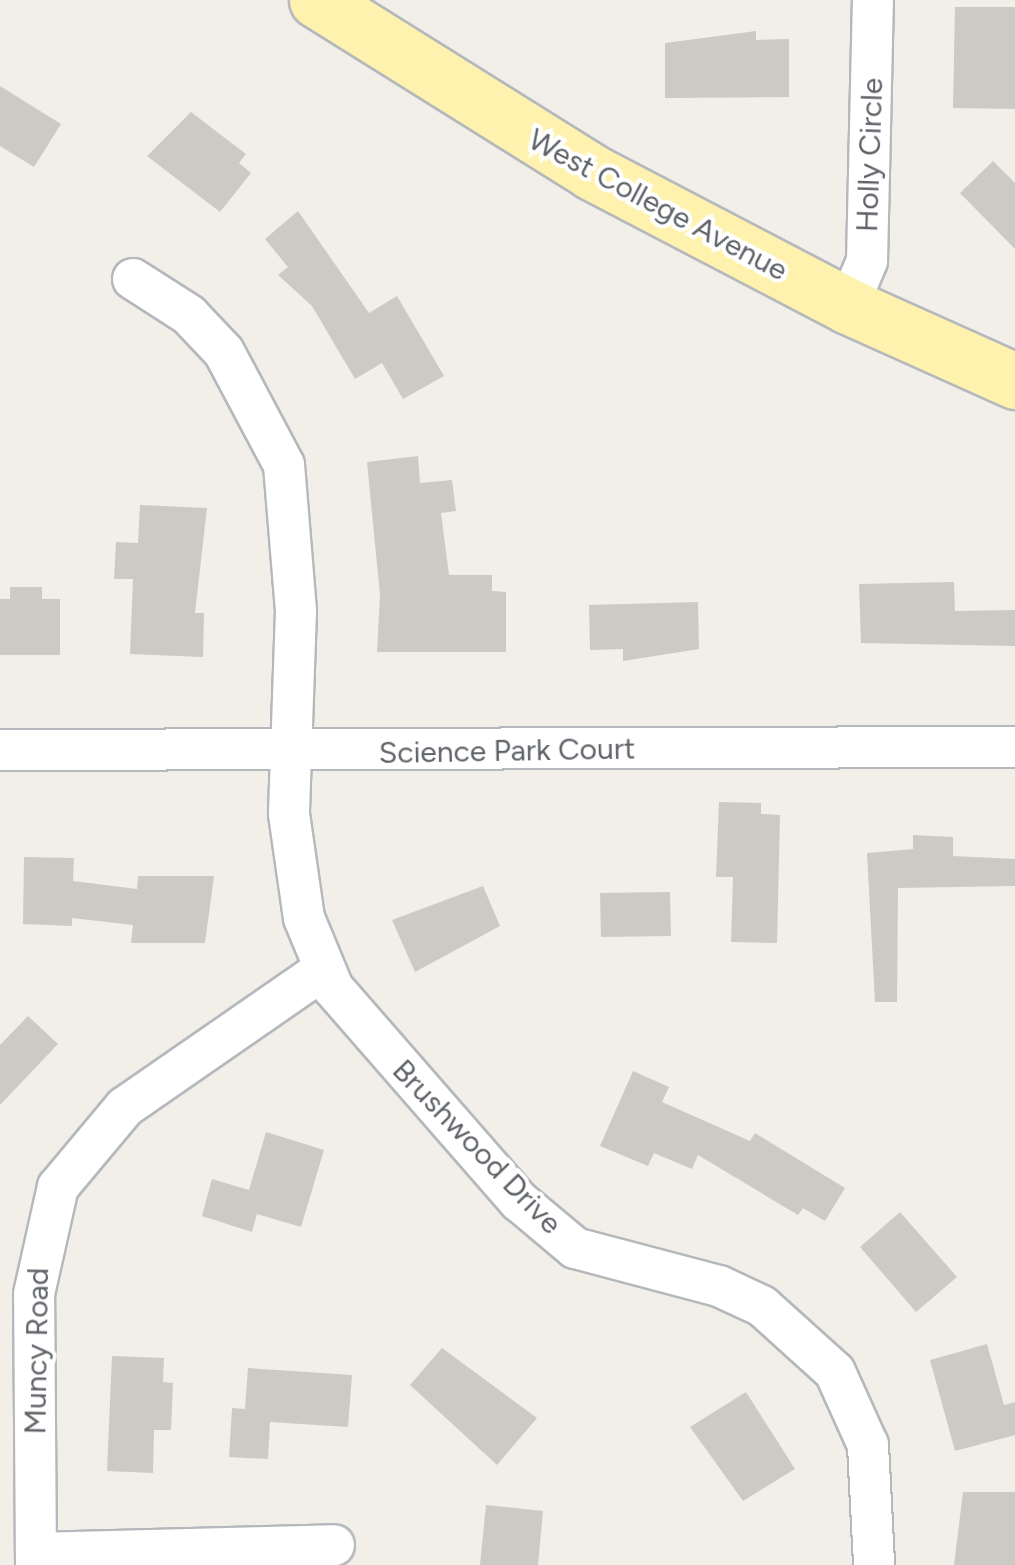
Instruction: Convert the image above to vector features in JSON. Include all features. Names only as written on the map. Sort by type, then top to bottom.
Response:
[{"type":"main road","name":"West College Avenue","points":[[317,0],[592,172],[848,306],[1015,381]]},
{"type":"street","name":"Holly Circle","points":[[848,306],[867,261],[873,0]]},
{"type":"street","name":"Brushwood Drive","points":[[134,279],[189,315],[224,352],[284,464],[296,611],[288,753],[304,918],[324,969],[347,1009],[519,1201],[576,1248],[718,1286],[762,1306],[835,1372],[868,1445],[874,1565]]},
{"type":"street","name":"Science Park Court","points":[[0,750],[288,753],[1015,747]]},
{"type":"street","name":"Muncy Road","points":[[36,1559],[34,1294],[58,1187],[125,1107],[324,969]]},
{"type":"street","points":[[36,1559],[334,1545]]},
{"type":"building","points":[[955,7],[1015,7],[1015,109],[953,108]]},
{"type":"building","points":[[756,31],[756,40],[789,39],[789,97],[665,98],[665,43]]},
{"type":"building","points":[[0,86],[61,124],[34,167],[0,146]]},
{"type":"building","points":[[191,112],[246,154],[239,163],[251,173],[220,212],[147,156]]},
{"type":"building","points":[[993,161],[1015,183],[1015,249],[960,193]]},
{"type":"building","points":[[298,211],[369,313],[397,296],[444,376],[403,399],[382,363],[355,379],[312,306],[278,275],[288,267],[265,239]]},
{"type":"building","points":[[418,456],[420,483],[452,480],[456,511],[441,513],[449,575],[492,575],[492,591],[506,592],[506,652],[377,652],[380,595],[367,462]]},
{"type":"building","points":[[140,505],[207,508],[195,613],[204,613],[203,657],[130,654],[133,579],[114,579],[116,542],[138,543]]},
{"type":"building","points":[[954,582],[955,611],[1015,610],[1015,646],[861,643],[859,584]]},
{"type":"building","points":[[10,587],[42,587],[42,599],[60,599],[60,655],[0,655],[0,599],[10,599]]},
{"type":"building","points":[[698,602],[699,649],[623,661],[623,649],[590,650],[589,605]]},
{"type":"building","points":[[719,802],[761,803],[761,814],[780,815],[777,943],[731,942],[733,877],[716,877]]},
{"type":"building","points":[[913,835],[953,837],[953,856],[1015,859],[1015,886],[898,888],[897,1002],[875,1002],[867,853],[913,849]]},
{"type":"building","points":[[24,857],[74,858],[73,881],[137,889],[138,876],[214,876],[205,943],[131,943],[133,925],[72,918],[72,926],[23,924]]},
{"type":"building","points":[[483,886],[500,926],[415,972],[392,920]]},
{"type":"building","points":[[670,892],[671,936],[601,937],[600,893]]},
{"type":"building","points":[[28,1016],[58,1044],[0,1105],[0,1045]]},
{"type":"building","points":[[633,1071],[669,1087],[662,1102],[750,1141],[755,1133],[845,1188],[825,1221],[803,1208],[798,1215],[698,1155],[692,1169],[654,1153],[648,1166],[600,1146]]},
{"type":"building","points":[[266,1132],[324,1150],[301,1227],[257,1214],[252,1232],[202,1216],[212,1179],[249,1190]]},
{"type":"building","points":[[900,1212],[957,1277],[916,1312],[860,1247]]},
{"type":"building","points":[[987,1344],[1004,1405],[1015,1402],[1015,1435],[955,1451],[930,1360]]},
{"type":"building","points":[[442,1348],[537,1418],[497,1465],[410,1385]]},
{"type":"building","points":[[112,1356],[164,1358],[163,1382],[173,1383],[171,1430],[154,1430],[153,1473],[107,1471]]},
{"type":"building","points":[[248,1368],[352,1375],[348,1427],[270,1422],[268,1459],[229,1457],[232,1408],[245,1409]]},
{"type":"building","points":[[746,1392],[795,1469],[743,1501],[690,1427]]},
{"type":"building","points":[[963,1492],[1015,1492],[1015,1565],[954,1565]]},
{"type":"building","points":[[486,1505],[543,1511],[538,1565],[480,1565]]}]
